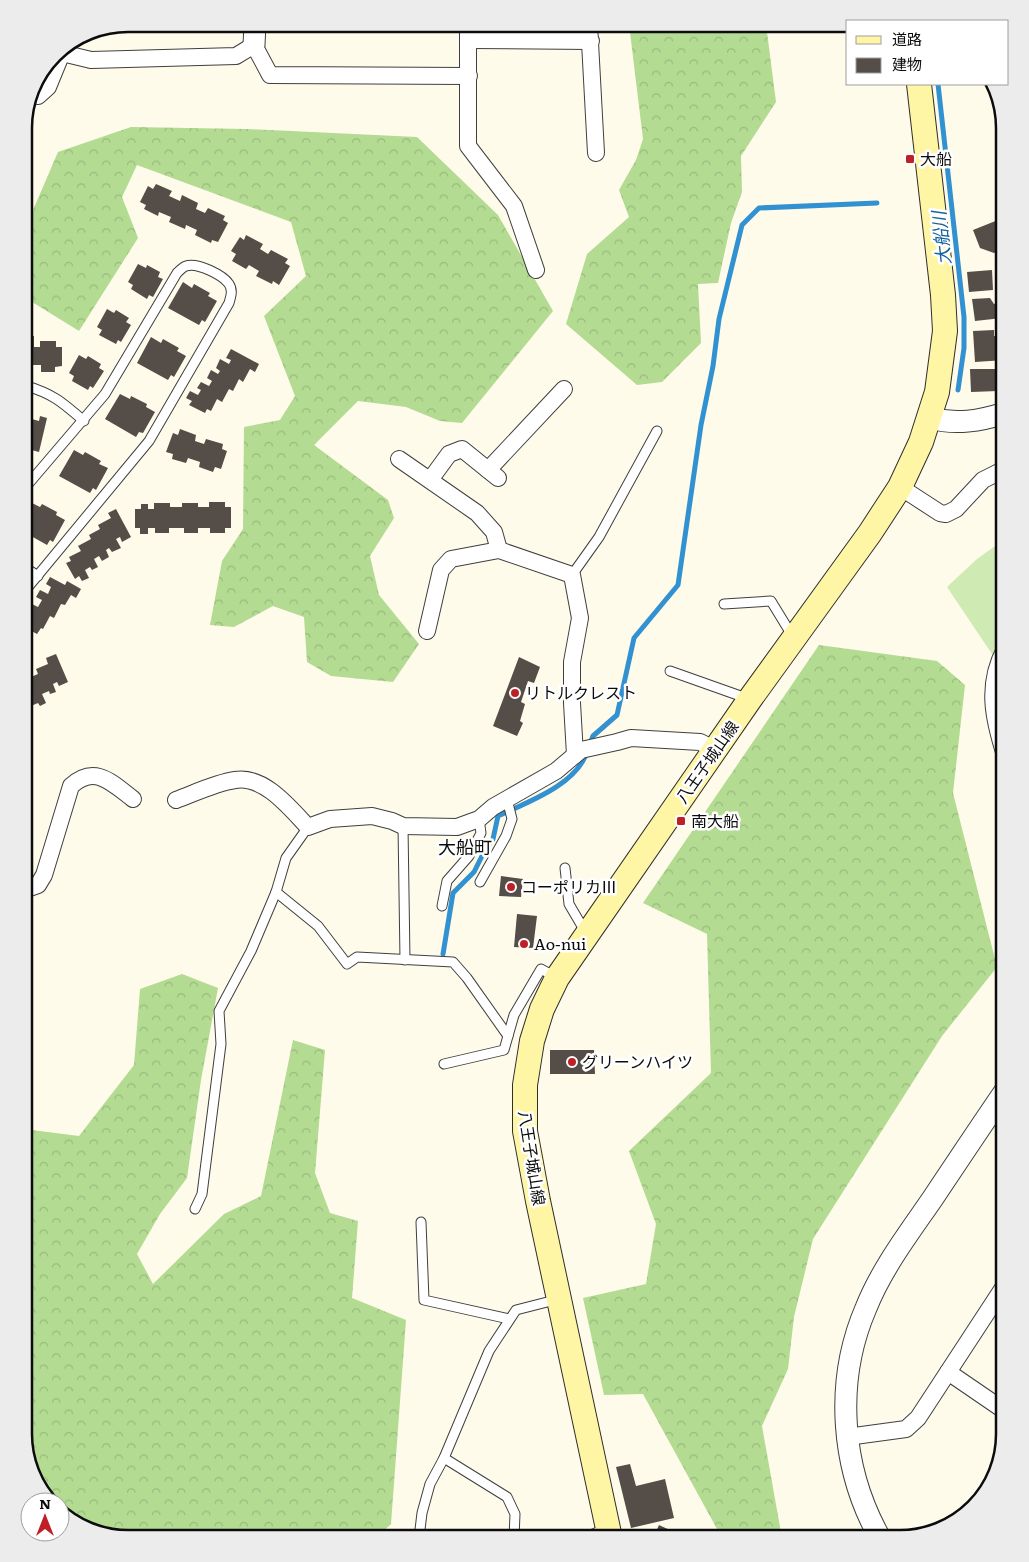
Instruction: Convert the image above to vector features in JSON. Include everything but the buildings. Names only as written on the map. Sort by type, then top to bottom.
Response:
[{"type":"main road","name":"八王子城山線","points":[[608,1530],[525,1131],[526,1069],[532,1041],[542,1009],[557,978],[586,933],[870,533],[900,487],[921,442],[938,392],[945,331],[943,295],[920,85]]},
{"type":"street","points":[[469,33],[468,146],[514,206],[536,270]]},
{"type":"street","points":[[483,33],[591,41]]},
{"type":"street","points":[[591,33],[596,153]]},
{"type":"street","points":[[69,53],[91,60],[236,56],[255,34],[270,75],[469,76]]},
{"type":"street","points":[[39,95],[48,87],[57,65]]},
{"type":"street","points":[[430,480],[449,454],[462,449],[493,474],[564,388]]},
{"type":"street","points":[[930,418],[945,422],[960,422],[996,416]]},
{"type":"street","points":[[399,459],[477,513],[494,532],[499,550]]},
{"type":"street","points":[[900,487],[940,513],[946,514],[956,510],[983,480],[996,474]]},
{"type":"street","points":[[427,631],[441,570],[451,559],[499,550],[572,575],[580,618],[572,662],[572,703],[578,752]]},
{"type":"street","points":[[996,670],[993,695],[996,726]]},
{"type":"street","points":[[176,800],[237,779],[260,784],[281,799],[308,827],[330,819],[372,816],[404,826],[456,826],[479,819],[493,807],[556,771],[578,752],[601,745],[631,738],[700,742],[716,750]]},
{"type":"street","points":[[32,887],[38,885],[44,875],[72,786],[79,779],[88,776],[100,776],[133,799]]},
{"type":"street","points":[[876,1530],[858,1490],[847,1437],[846,1410],[850,1359],[865,1308],[890,1262],[996,1104]]},
{"type":"street","points":[[847,1437],[906,1429],[918,1418],[996,1299]]},
{"type":"street","points":[[948,1372],[996,1405]]},
{"type":"lane","points":[[33,479],[105,394],[177,273],[186,266],[197,264],[222,277],[230,285],[232,295],[229,303],[149,441],[33,582]]},
{"type":"lane","points":[[33,388],[57,398],[84,421]]},
{"type":"lane","points":[[572,575],[598,537],[657,431]]},
{"type":"lane","points":[[33,573],[38,576]]},
{"type":"lane","points":[[724,604],[771,600],[794,638]]},
{"type":"lane","points":[[670,671],[750,700]]},
{"type":"lane","points":[[480,882],[506,836],[512,819],[508,799]]},
{"type":"lane","points":[[442,906],[448,881],[469,856],[481,833],[479,819]]},
{"type":"lane","points":[[404,826],[405,960]]},
{"type":"lane","points":[[195,1209],[202,1194],[221,1044],[219,1011],[252,951],[276,892],[286,858],[308,827]]},
{"type":"lane","points":[[565,868],[569,904],[586,933]]},
{"type":"lane","points":[[276,892],[318,926],[347,964],[357,957],[453,962],[467,978],[508,1036]]},
{"type":"lane","points":[[444,1064],[504,1050],[514,1015],[541,969],[557,978]]},
{"type":"lane","points":[[421,1222],[424,1300],[509,1319]]},
{"type":"lane","points":[[420,1529],[422,1513],[430,1484],[444,1458],[489,1351],[516,1310],[559,1299]]},
{"type":"lane","points":[[444,1458],[486,1482],[506,1497],[515,1514],[514,1530]]},
{"type":"green space","points":[[630,33],[767,33],[776,102],[741,156],[742,192],[731,223],[718,283],[698,284],[701,343],[662,382],[637,385],[566,324],[587,254],[629,217],[619,190],[636,160],[643,139]]},
{"type":"green space","points":[[131,127],[247,129],[417,137],[498,215],[553,311],[462,423],[440,421],[406,407],[358,401],[314,445],[388,500],[394,518],[370,556],[379,595],[419,644],[393,682],[331,676],[307,662],[304,617],[273,606],[234,627],[210,625],[222,561],[243,529],[244,427],[280,420],[295,396],[264,316],[306,276],[291,222],[137,165],[122,197],[138,238],[79,331],[33,302],[33,210],[58,152]]},
{"type":"green space","points":[[996,545],[996,653],[994,657],[947,587],[977,559]]},
{"type":"green space","points":[[819,645],[937,661],[965,685],[953,793],[996,968],[942,1036],[813,1239],[794,1317],[788,1369],[762,1426],[781,1530],[717,1530],[643,1394],[604,1395],[583,1298],[646,1284],[656,1224],[629,1151],[711,1073],[707,934],[643,903]]},
{"type":"green space","points":[[182,974],[218,988],[201,1080],[187,1178],[160,1214],[137,1254],[153,1284],[224,1214],[261,1196],[293,1040],[325,1050],[315,1173],[330,1213],[358,1221],[352,1298],[406,1320],[391,1524],[385,1529],[110,1528],[86,1520],[70,1510],[70,1492],[52,1492],[45,1481],[36,1458],[32,1433],[32,1130],[79,1136],[134,1065],[140,989]]},
{"type":"waterway","name":"大船川","points":[[938,85],[964,317],[964,348],[958,390]]},
{"type":"waterway","points":[[590,744],[593,736],[617,715],[634,638],[678,585],[701,425],[713,366],[719,319],[742,225],[759,208],[877,203]]},
{"type":"waterway","points":[[443,954],[453,893],[474,872],[493,839],[498,816],[550,791],[562,783],[573,774],[587,752]]},
{"type":"place","name":"大船","points":[[910,159]]},
{"type":"place","name":"リトルクレスト","points":[[515,693]]},
{"type":"place","name":"南大船","points":[[681,821]]},
{"type":"place","name":"コーポリカⅢ","points":[[511,887]]},
{"type":"place","name":"Ao-nui","points":[[524,944]]},
{"type":"place","name":"グリーンハイツ","points":[[572,1062]]},
{"type":"district","name":"大船町","points":[[465,848]]}]
